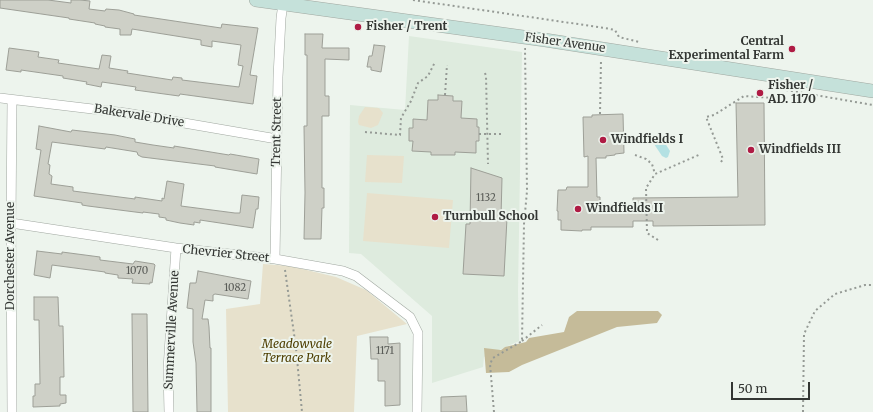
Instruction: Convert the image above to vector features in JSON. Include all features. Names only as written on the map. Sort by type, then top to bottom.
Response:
[{"type":"main road","name":"Fisher Avenue","points":[[256,0],[545,40],[873,91]]},
{"type":"street","name":"Trent Street","points":[[279,260],[277,139],[278,76],[281,18],[284,4]]},
{"type":"street","name":"Bakervale Drive","points":[[0,98],[126,113],[277,139]]},
{"type":"street","name":"Dorchester Avenue","points":[[12,100],[12,412]]},
{"type":"street","name":"Chevrier Street","points":[[11,223],[176,248],[279,260],[343,271],[356,276],[410,317],[418,332],[417,412]]},
{"type":"street","name":"Summerville Avenue","points":[[169,412],[168,369],[176,248]]},
{"type":"path","points":[[414,0],[610,29],[615,30],[618,37],[639,42]]},
{"type":"path","points":[[443,0],[444,4]]},
{"type":"path","points":[[522,341],[524,224],[527,191],[525,49]]},
{"type":"path","points":[[600,114],[601,60]]},
{"type":"path","points":[[365,132],[400,135],[401,118],[411,101],[418,83],[428,76],[435,62]]},
{"type":"path","points":[[446,96],[447,66]]},
{"type":"path","points":[[485,73],[488,164]]},
{"type":"path","points":[[786,90],[873,105]]},
{"type":"path","points":[[721,162],[723,158],[706,117],[714,115],[744,96],[786,98]]},
{"type":"path","points":[[479,134],[504,134]]},
{"type":"path","points":[[635,154],[646,159],[652,164],[655,174]]},
{"type":"path","points":[[658,240],[647,234],[646,188],[655,174],[701,154]]},
{"type":"path","points":[[279,260],[296,348],[302,412]]},
{"type":"path","points":[[803,412],[804,334],[814,311],[835,294],[865,285],[873,285]]},
{"type":"path","points":[[494,412],[490,364],[493,358],[522,341],[542,325]]},
{"type":"shaded area","name":"Turnbull School","points":[[409,36],[522,52],[518,291],[519,341],[484,357],[483,367],[432,383],[432,316],[361,254],[349,253],[350,105],[405,110]]},
{"type":"shaded area","points":[[577,311],[658,311],[662,315],[657,323],[617,327],[522,365],[509,372],[486,373],[484,348],[501,350],[505,347],[526,342],[529,338],[564,332],[569,317]]},
{"type":"green space","points":[[365,107],[379,108],[383,113],[378,125],[371,128],[359,125],[359,116]]},
{"type":"green space","points":[[367,155],[404,156],[402,183],[365,182]]},
{"type":"green space","points":[[367,193],[453,200],[449,248],[363,241]]},
{"type":"green space","name":"Meadowvale Terrace Park","points":[[263,264],[290,266],[336,277],[366,290],[407,324],[357,336],[354,412],[228,412],[226,309],[260,304]]},
{"type":"water","points":[[659,138],[663,140],[670,151],[668,157],[666,158],[662,156],[654,144],[656,139]]},
{"type":"building","points":[[0,0],[48,0],[71,3],[71,0],[90,1],[89,9],[105,11],[106,9],[119,10],[134,15],[221,28],[222,24],[258,28],[250,75],[257,76],[253,104],[180,94],[179,96],[135,90],[136,87],[102,82],[101,87],[86,84],[87,82],[63,78],[63,76],[21,70],[21,72],[6,70],[9,48],[39,52],[38,57],[59,60],[58,63],[99,69],[102,55],[111,56],[109,68],[128,71],[127,73],[172,80],[173,77],[182,78],[182,80],[239,87],[243,66],[238,65],[241,45],[212,41],[212,47],[201,45],[201,40],[132,29],[131,35],[120,35],[120,29],[105,27],[95,23],[0,8]]},
{"type":"building","points":[[305,34],[323,34],[322,48],[349,48],[349,60],[325,59],[325,96],[329,96],[329,116],[322,116],[322,188],[324,188],[324,208],[322,208],[321,239],[304,239],[304,126],[307,126],[307,55],[305,55]]},
{"type":"building","points":[[374,45],[385,46],[381,72],[371,70],[371,67],[367,67],[369,56],[372,56]]},
{"type":"building","points":[[438,95],[453,96],[453,101],[462,101],[461,118],[477,119],[477,127],[479,127],[479,141],[476,141],[476,153],[455,152],[455,155],[431,155],[431,152],[412,151],[413,141],[409,141],[409,128],[413,128],[413,119],[427,120],[428,100],[438,100]]},
{"type":"building","points":[[736,103],[764,103],[765,225],[653,226],[653,221],[633,221],[633,227],[591,227],[591,230],[582,231],[561,230],[561,220],[558,220],[557,211],[558,190],[566,190],[567,187],[588,187],[588,156],[584,157],[583,117],[592,117],[592,115],[623,114],[624,153],[606,156],[606,158],[596,158],[597,197],[600,197],[600,207],[633,206],[633,198],[738,197]]},
{"type":"building","points":[[39,126],[71,132],[72,130],[115,135],[135,139],[135,142],[153,145],[174,148],[174,146],[259,159],[257,174],[215,166],[142,157],[138,155],[137,152],[106,147],[105,149],[52,142],[48,164],[50,165],[49,174],[52,176],[51,184],[73,187],[73,191],[162,201],[162,198],[164,199],[167,181],[184,184],[181,206],[235,213],[240,213],[242,195],[259,197],[258,209],[256,209],[253,228],[200,220],[200,223],[194,222],[194,225],[180,223],[159,217],[159,214],[88,206],[82,205],[82,203],[34,196],[41,150],[36,149]]},
{"type":"building","points":[[471,168],[502,178],[501,217],[507,218],[504,276],[463,274],[466,224],[470,224]]},
{"type":"building","points":[[37,251],[62,254],[62,252],[100,257],[100,260],[133,264],[135,261],[154,264],[152,283],[132,283],[133,279],[118,278],[118,275],[105,272],[52,265],[50,278],[34,275]]},
{"type":"building","points":[[198,271],[251,281],[248,299],[215,294],[213,295],[213,301],[205,300],[202,319],[208,319],[209,327],[211,348],[211,412],[197,412],[196,363],[193,342],[193,309],[187,308],[190,283],[196,283]]},
{"type":"building","points":[[34,297],[58,297],[59,326],[63,326],[64,377],[60,377],[60,395],[66,395],[66,403],[60,404],[60,406],[33,407],[35,384],[40,384],[39,320],[34,320]]},
{"type":"building","points":[[132,314],[147,314],[148,412],[133,412]]},
{"type":"building","points":[[370,337],[388,337],[388,344],[400,343],[400,405],[385,406],[385,381],[378,381],[378,359],[371,359]]},
{"type":"building","points":[[466,396],[467,412],[441,412],[441,397]]},
{"type":"place","name":"Fisher / Trent","points":[[358,27]]},
{"type":"place","name":"Central Experimental Farm","points":[[792,49]]},
{"type":"place","name":"Fisher / AD. 1170","points":[[760,93]]},
{"type":"place","name":"Windfields I","points":[[603,140]]},
{"type":"place","name":"Windfields III","points":[[751,150]]},
{"type":"place","name":"Windfields II","points":[[578,209]]},
{"type":"place","name":"Turnbull School","points":[[435,217]]}]
